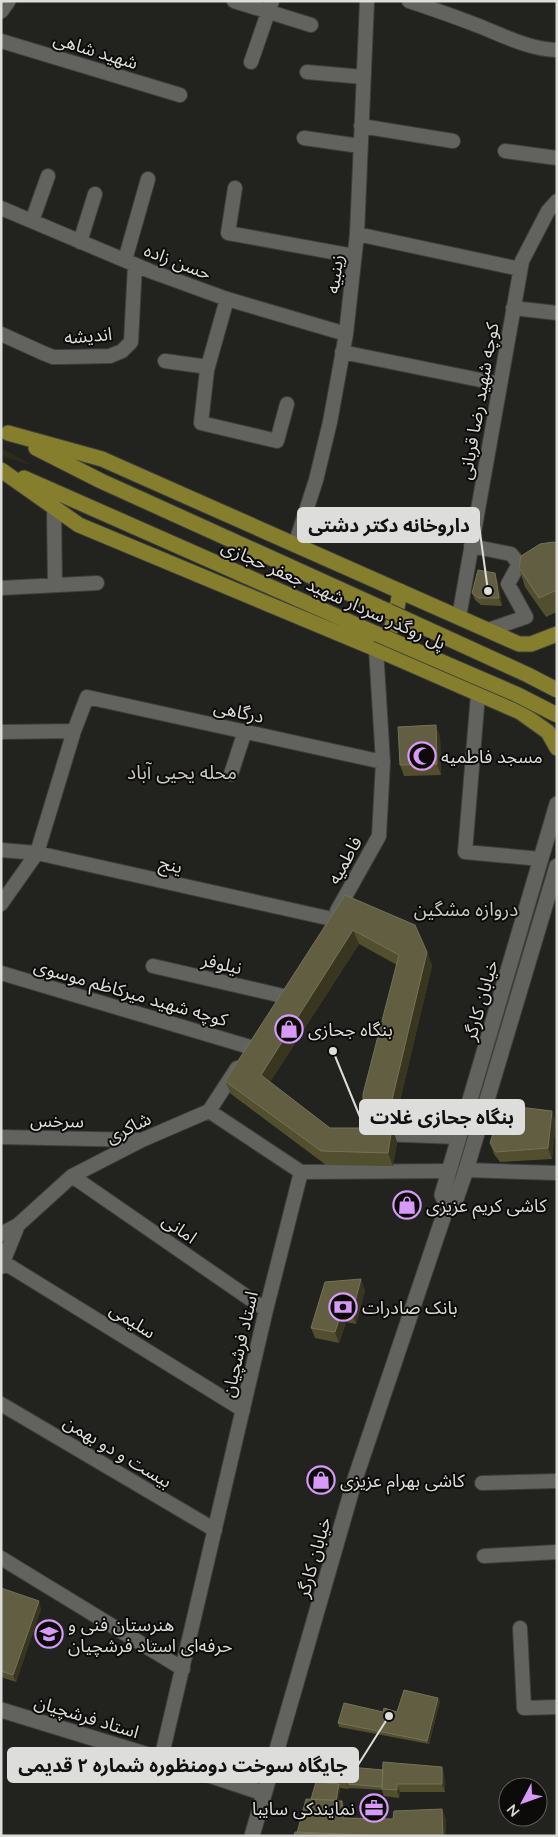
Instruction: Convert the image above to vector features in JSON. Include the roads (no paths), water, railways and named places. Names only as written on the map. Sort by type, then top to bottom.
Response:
[{"type":"main road","points":[[1,11],[8,1]]},
{"type":"main road","points":[[4,432],[102,459],[519,644],[531,644],[557,634]]},
{"type":"main road","name":"پل روگذر سردار شهید جعفر حجازی","points":[[4,432],[102,481],[528,675],[557,690]]},
{"type":"main road","points":[[1,469],[79,525],[376,649],[520,712],[548,732],[557,748]]},
{"type":"main road","name":"پل روگذر سردار شهید جعفر حجازی","points":[[1,469],[518,695],[557,715]]},
{"type":"main road","points":[[376,649],[389,635],[395,619],[400,591]]},
{"type":"main road","name":"خیابان کارگر","points":[[447,1206],[442,1195],[557,804]]},
{"type":"main road","name":"خیابان کارگر","points":[[252,1836],[355,1479],[447,1206],[456,1199],[466,1170],[557,866]]},
{"type":"main road","name":"استاد فرشچیان","points":[[1,1710],[162,1759],[263,1794]]},
{"type":"street","points":[[234,1],[270,6],[311,25]]},
{"type":"street","name":"زینبیه","points":[[295,544],[316,480],[330,422],[346,334],[357,234],[367,1]]},
{"type":"street","points":[[409,1],[446,7],[527,45],[557,50]]},
{"type":"street","points":[[251,62],[270,6]]},
{"type":"street","name":"شهید شاهی","points":[[1,41],[180,95]]},
{"type":"street","points":[[307,72],[363,78]]},
{"type":"street","points":[[361,126],[453,141]]},
{"type":"street","points":[[304,138],[360,146]]},
{"type":"street","points":[[505,151],[557,158]]},
{"type":"street","points":[[32,221],[48,176]]},
{"type":"street","name":"اندیشه","points":[[1,334],[53,357],[110,356],[122,351],[131,342],[130,262],[148,180]]},
{"type":"street","points":[[235,188],[228,234],[354,256]]},
{"type":"street","points":[[80,242],[95,194]]},
{"type":"street","name":"کوچه شهید رضا قربانی","points":[[459,617],[520,269],[522,261],[548,211],[555,205]]},
{"type":"street","name":"حسن زاده","points":[[1,208],[80,242],[227,299],[346,334]]},
{"type":"street","points":[[357,234],[520,269]]},
{"type":"street","points":[[227,299],[208,366],[201,423],[278,441],[287,404]]},
{"type":"street","points":[[513,308],[557,312]]},
{"type":"street","points":[[342,352],[500,384]]},
{"type":"street","points":[[165,361],[208,366]]},
{"type":"street","points":[[54,508],[55,585]]},
{"type":"street","points":[[471,546],[511,554],[519,564]]},
{"type":"street","points":[[488,630],[526,617],[508,584],[519,564],[543,559]]},
{"type":"street","points":[[1,588],[97,583]]},
{"type":"street","name":"فاطمیه","points":[[322,935],[378,836],[383,762],[376,649]]},
{"type":"street","points":[[478,694],[465,852],[541,859]]},
{"type":"street","name":"درگاهی","points":[[74,731],[86,697],[383,762]]},
{"type":"street","points":[[1,732],[74,731],[37,853],[1,904]]},
{"type":"street","points":[[230,774],[245,731]]},
{"type":"street","name":"ینج","points":[[1,850],[37,853],[332,920]]},
{"type":"street","name":"نیلوفر","points":[[153,966],[283,996]]},
{"type":"street","name":"کوچه شهید میرکاظم موسوی","points":[[1,973],[250,1047]]},
{"type":"street","points":[[274,1011],[293,981]]},
{"type":"street","points":[[260,1032],[209,1112],[301,1172],[449,1171]]},
{"type":"street","name":"شاکری","points":[[2,1265],[18,1225],[72,1176],[142,1140],[209,1112]]},
{"type":"street","points":[[368,1134],[460,1137]]},
{"type":"street","name":"سرخس","points":[[1,1137],[142,1140]]},
{"type":"street","points":[[466,1170],[557,1173]]},
{"type":"street","name":"استاد فرشچیان","points":[[162,1759],[266,1310],[301,1172]]},
{"type":"street","name":"امانی","points":[[72,1176],[266,1310]]},
{"type":"street","points":[[1,1234],[18,1225]]},
{"type":"street","name":"سلیمی","points":[[2,1265],[243,1410]]},
{"type":"street","name":"بیست و دو بهمن","points":[[1,1404],[215,1530]]},
{"type":"street","points":[[482,1483],[557,1481]]},
{"type":"street","points":[[484,1556],[557,1552]]},
{"type":"street","points":[[1,1558],[182,1669]]},
{"type":"street","points":[[520,1628],[524,1708],[557,1707]]},
{"type":"place","name":"داروخانه دکتر دشتی","points":[[488,591]]},
{"type":"place","name":"مسجد فاطمیه","points":[[422,756]]},
{"type":"place","name":"بنگاه جحازی","points":[[289,1029]]},
{"type":"place","name":"بنگاه جحازی غلات","points":[[333,1051]]},
{"type":"place","name":"کاشی کریم عزیزی","points":[[407,1205]]},
{"type":"place","name":"بانک صادرات","points":[[343,1307]]},
{"type":"place","name":"کاشی بهرام عزیزی","points":[[321,1480]]},
{"type":"place","name":"هنرستان فنی و حرفه‌ای استاد فرشچیان","points":[[49,1634]]},
{"type":"place","name":"جایگاه سوخت دومنظوره شماره ۲ قدیمی","points":[[389,1716]]},
{"type":"place","name":"نمايندكى سايبا","points":[[374,1808]]},
{"type":"district","name":"محله یحیی آباد","points":[[182,771]]},
{"type":"district","name":"دروازه مشگین","points":[[466,908]]}]
